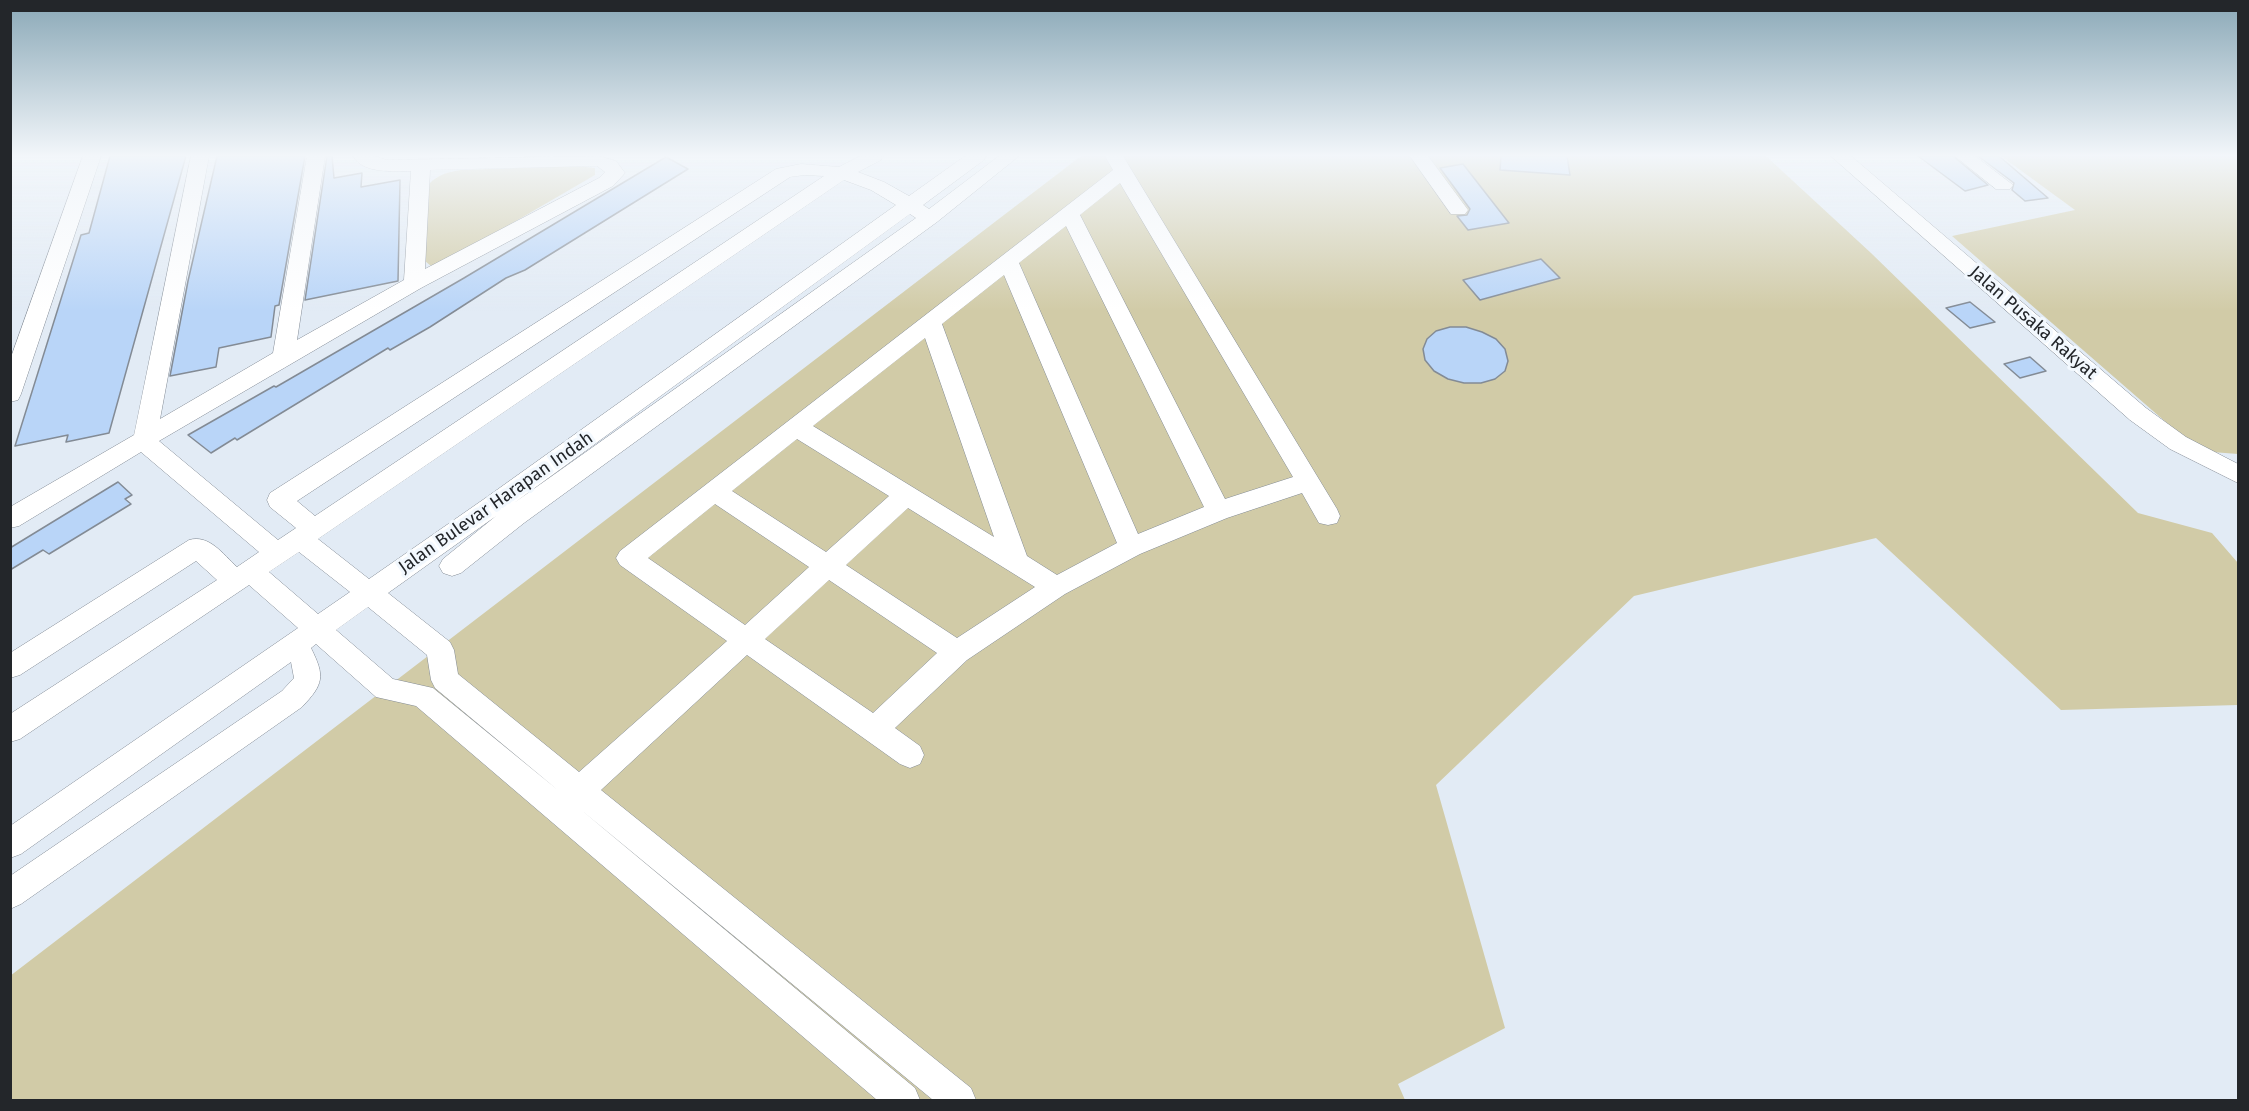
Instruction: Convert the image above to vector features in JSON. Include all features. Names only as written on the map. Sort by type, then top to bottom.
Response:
[{"type":"street","points":[[10,394],[74,208]]},
{"type":"street","points":[[144,442],[190,208]]},
{"type":"street","points":[[283,357],[307,208]]},
{"type":"street","points":[[414,283],[418,208]]},
{"type":"street","points":[[10,519],[144,442],[283,357],[414,283],[557,208]]},
{"type":"street","points":[[434,688],[440,650],[369,593],[307,534],[279,500],[728,208]]},
{"type":"street","points":[[10,730],[307,534],[790,208]]},
{"type":"street","points":[[914,208],[919,211],[924,208]]},
{"type":"street","name":"Jalan Bulevar Harapan Indah","points":[[10,844],[369,593],[506,510],[922,208]]},
{"type":"street","points":[[910,755],[629,558],[1074,208]]},
{"type":"street","points":[[1145,208],[1328,516]]},
{"type":"street","name":"Jalan Pusaka Rakyat","points":[[1899,208],[2138,414],[2178,443],[2238,474]]},
{"type":"street","points":[[1069,213],[1218,511]]},
{"type":"street","points":[[1008,261],[1131,547]]},
{"type":"street","points":[[930,322],[1016,562]]},
{"type":"street","points":[[796,427],[1056,587]]},
{"type":"street","points":[[144,442],[277,554]]},
{"type":"street","points":[[874,730],[957,652],[1056,587],[1131,547],[1218,511],[1307,482]]},
{"type":"street","points":[[714,491],[957,652]]},
{"type":"street","points":[[558,810],[906,495]]},
{"type":"street","points":[[452,566],[506,510]]},
{"type":"street","points":[[10,667],[198,547],[243,576],[307,637],[386,689],[434,688],[580,790],[959,1101]]},
{"type":"street","points":[[10,894],[292,699],[308,682],[310,675],[307,637]]},
{"type":"street","points":[[434,688],[558,810],[903,1101]]},
{"type":"shaded area","points":[[428,208],[539,208],[442,264],[431,266],[425,261]]},
{"type":"shaded area","points":[[1013,208],[1822,208],[2138,513],[2212,533],[2238,563],[2238,705],[2061,710],[1876,538],[1634,596],[1436,785],[1505,1028],[1398,1084],[1405,1100],[11,1100],[10,976]]},
{"type":"shaded area","points":[[2072,208],[2238,208],[2238,454],[2199,451],[1952,236],[2075,210]]},
{"type":"building","points":[[96,208],[172,208],[109,433],[66,442],[68,435],[15,446],[81,235],[89,233]]},
{"type":"building","points":[[205,208],[296,208],[279,305],[275,306],[271,337],[219,348],[216,367],[170,376]]},
{"type":"building","points":[[319,208],[399,208],[398,281],[305,300]]},
{"type":"building","points":[[581,208],[625,208],[525,270],[506,278],[430,327],[390,350],[388,348],[237,440],[235,438],[211,453],[188,435],[274,386],[276,387]]},
{"type":"building","points":[[1497,208],[1509,223],[1468,230],[1457,216],[1467,215],[1470,209]]},
{"type":"building","points":[[1541,259],[1560,278],[1480,300],[1463,280]]},
{"type":"building","points":[[1970,302],[1995,322],[1970,328],[1946,308]]},
{"type":"building","points":[[1450,327],[1466,327],[1496,339],[1505,349],[1508,361],[1505,371],[1495,379],[1481,383],[1464,383],[1448,379],[1434,371],[1425,360],[1423,349],[1427,339],[1436,331]]},
{"type":"building","points":[[2030,357],[2046,371],[2020,378],[2004,364]]},
{"type":"building","points":[[118,482],[132,495],[125,499],[131,504],[49,554],[43,550],[10,570],[10,548]]}]
